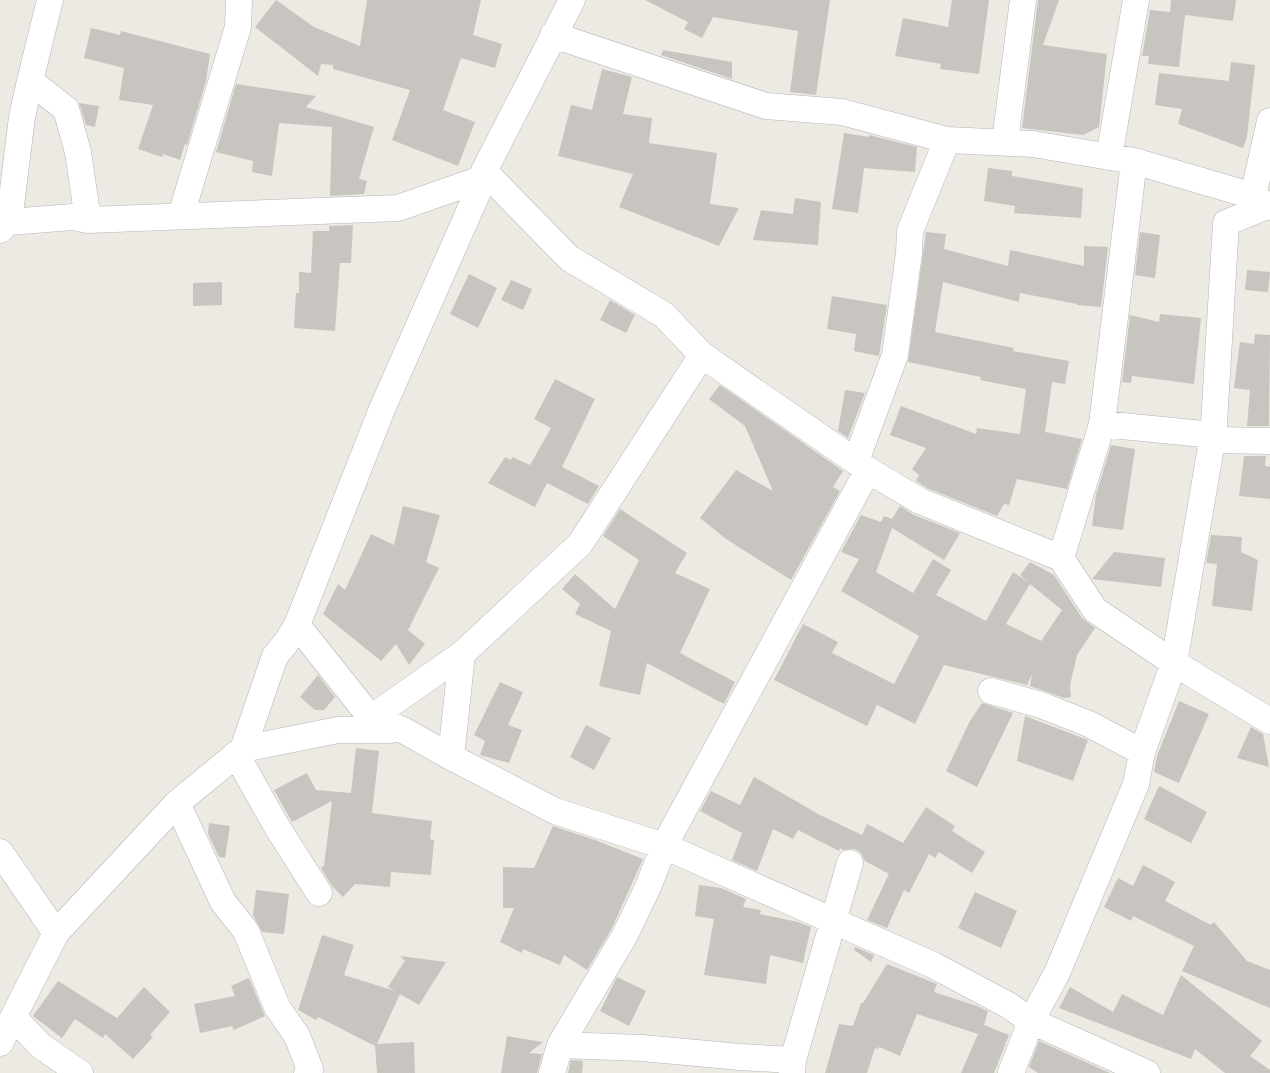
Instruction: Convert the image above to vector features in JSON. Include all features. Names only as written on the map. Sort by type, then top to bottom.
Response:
[{"type":"street","points":[[50,0],[22,117],[4,226],[73,218],[88,220],[398,208],[484,175]]},
{"type":"street","points":[[181,215],[238,27],[239,0]]},
{"type":"street","points":[[319,893],[277,827],[240,752],[275,656],[297,625],[382,409],[484,175],[572,0]]},
{"type":"street","points":[[1005,142],[1023,0]]},
{"type":"street","points":[[1061,558],[1102,424],[1136,0]]},
{"type":"street","points":[[553,35],[766,106],[842,112],[947,140],[1005,142],[1122,159],[1263,203]]},
{"type":"street","points":[[30,81],[66,109],[78,152],[88,220]]},
{"type":"street","points":[[1263,203],[1270,121]]},
{"type":"street","points":[[552,1073],[560,1045],[625,935],[648,887],[664,846],[862,465],[895,355],[910,231],[947,140]]},
{"type":"street","points":[[484,175],[569,258],[664,315],[702,355],[862,465],[920,501],[1061,558],[1095,610],[1174,663],[1270,721]]},
{"type":"street","points":[[1011,1073],[1031,1021],[1057,973],[1136,784],[1142,752],[1174,663],[1213,437],[1226,223],[1263,203]]},
{"type":"street","points":[[371,718],[462,654],[580,544],[702,355]]},
{"type":"street","points":[[1102,424],[1270,441]]},
{"type":"street","points":[[297,625],[371,718],[403,730],[555,811],[664,846],[933,965],[1008,1005],[1031,1021],[1147,1073]]},
{"type":"street","points":[[451,757],[462,654]]},
{"type":"street","points":[[991,691],[1041,705],[1089,724],[1142,752]]},
{"type":"street","points":[[0,1043],[56,933],[177,803],[240,752],[338,730],[403,730]]},
{"type":"street","points":[[177,803],[223,902],[246,931],[277,1007],[297,1036],[310,1069],[307,1073]]},
{"type":"street","points":[[0,852],[56,933]]},
{"type":"street","points":[[560,1045],[642,1048],[740,1058],[793,1067],[850,863]]},
{"type":"street","points":[[14,1018],[41,1046],[81,1073]]},
{"type":"building","points":[[276,0],[314,27],[360,46],[367,0],[481,0],[473,35],[502,44],[495,68],[461,58],[443,110],[475,122],[458,166],[392,140],[410,90],[333,69],[333,65],[321,64],[318,76],[255,27]]},
{"type":"building","points":[[645,0],[830,0],[816,95],[790,92],[798,31],[713,17],[702,38],[684,29],[688,22]]},
{"type":"building","points":[[952,0],[989,0],[979,74],[940,69],[941,64],[895,56],[903,18],[948,27]]},
{"type":"building","points":[[1038,0],[1059,0],[1043,45],[1107,54],[1099,127],[1083,135],[1022,128]]},
{"type":"building","points":[[1171,0],[1236,0],[1233,21],[1185,15],[1179,67],[1148,64],[1149,56],[1142,56],[1150,10],[1170,12]]},
{"type":"building","points":[[91,28],[120,35],[121,31],[210,54],[206,81],[187,145],[185,144],[180,160],[138,149],[153,105],[119,100],[124,68],[84,58]]},
{"type":"building","points":[[663,50],[732,62],[732,79],[661,55]]},
{"type":"building","points":[[1231,62],[1255,65],[1247,137],[1243,148],[1178,124],[1182,109],[1155,105],[1159,73],[1229,81]]},
{"type":"building","points":[[602,69],[632,77],[623,114],[652,118],[649,143],[717,153],[710,204],[739,208],[719,246],[619,207],[633,174],[558,156],[571,105],[592,110]]},
{"type":"building","points":[[236,84],[316,96],[306,107],[374,127],[359,179],[367,181],[364,194],[330,196],[332,127],[279,123],[272,176],[252,172],[253,161],[216,152]]},
{"type":"building","points":[[79,103],[99,106],[95,127],[86,125]]},
{"type":"building","points":[[844,133],[869,137],[869,135],[917,147],[915,172],[864,168],[858,213],[832,209]]},
{"type":"building","points":[[988,168],[1012,171],[1012,176],[1083,188],[1081,218],[1014,213],[1015,206],[984,201]]},
{"type":"building","points":[[795,198],[821,202],[818,245],[753,240],[761,210],[793,214]]},
{"type":"building","points":[[353,225],[351,263],[340,263],[335,331],[294,328],[296,293],[299,293],[299,272],[311,273],[313,231],[329,231],[329,226]]},
{"type":"building","points":[[926,232],[946,234],[944,249],[1008,266],[1010,250],[1084,266],[1084,246],[1108,247],[1101,307],[1077,305],[1020,293],[1019,302],[943,282],[935,332],[1014,348],[1013,351],[1069,361],[1065,384],[1052,382],[1045,432],[1082,439],[1067,489],[1017,479],[1009,505],[1004,504],[997,516],[927,488],[916,481],[919,475],[912,469],[926,448],[890,435],[901,406],[976,434],[977,428],[1020,434],[1026,389],[908,362]]},
{"type":"building","points":[[1140,232],[1160,235],[1155,278],[1135,275]]},
{"type":"building","points":[[1247,270],[1270,272],[1268,292],[1245,290]]},
{"type":"building","points":[[469,274],[497,288],[478,328],[450,314]]},
{"type":"building","points":[[511,280],[532,289],[523,310],[501,300]]},
{"type":"building","points":[[222,282],[222,305],[193,306],[193,283]]},
{"type":"building","points":[[832,296],[887,305],[879,356],[854,351],[856,334],[827,329]]},
{"type":"building","points":[[610,300],[635,315],[626,333],[600,320]]},
{"type":"building","points":[[1160,314],[1201,318],[1194,384],[1132,376],[1131,383],[1122,382],[1130,315],[1159,322]]},
{"type":"building","points":[[1255,334],[1270,335],[1269,426],[1247,426],[1250,390],[1234,388],[1240,342],[1254,344]]},
{"type":"building","points":[[555,379],[595,399],[562,467],[599,486],[588,504],[547,483],[535,507],[488,483],[505,457],[511,460],[512,457],[530,465],[551,428],[534,419]]},
{"type":"building","points":[[720,385],[843,471],[833,487],[840,491],[791,580],[726,539],[700,518],[736,470],[773,491],[745,426],[709,399]]},
{"type":"building","points":[[845,390],[865,393],[848,438],[838,431]]},
{"type":"building","points":[[1111,445],[1135,449],[1123,530],[1092,526],[1096,495]]},
{"type":"building","points":[[1244,456],[1266,456],[1265,466],[1270,467],[1270,499],[1239,496]]},
{"type":"building","points":[[403,506],[440,515],[426,562],[439,568],[408,630],[425,644],[409,665],[396,644],[381,661],[323,614],[338,584],[345,590],[371,534],[394,545]]},
{"type":"building","points":[[900,506],[914,515],[960,533],[944,560],[892,528],[876,572],[913,593],[933,559],[951,570],[936,595],[986,621],[1013,572],[1028,582],[1020,575],[1030,562],[1054,575],[1082,618],[1095,628],[1077,655],[1070,685],[1071,697],[1064,698],[1030,686],[1032,674],[1027,685],[944,665],[915,724],[877,705],[867,726],[774,680],[803,624],[838,642],[832,653],[894,684],[919,636],[841,591],[859,559],[841,552],[861,515],[881,522],[884,516],[892,519]],"holes":[[[1030,584],[1062,610],[1041,641],[1006,624]]]},
{"type":"building","points":[[620,509],[687,553],[675,573],[710,589],[680,653],[735,682],[724,704],[647,663],[640,695],[599,686],[611,631],[575,614],[580,604],[562,589],[575,574],[615,609],[639,560],[603,536]]},
{"type":"building","points":[[1211,535],[1242,537],[1241,552],[1258,560],[1252,611],[1212,606],[1217,564],[1206,563]]},
{"type":"building","points":[[1114,552],[1165,558],[1161,587],[1092,579]]},
{"type":"building","points":[[318,675],[335,697],[324,710],[315,710],[300,697]]},
{"type":"building","points":[[500,682],[523,692],[508,725],[522,730],[509,763],[480,755],[485,741],[474,735]]},
{"type":"building","points":[[1179,701],[1209,714],[1179,783],[1154,772],[1157,756]]},
{"type":"building","points":[[982,703],[1013,713],[977,787],[946,771],[970,721]]},
{"type":"building","points":[[1025,716],[1088,740],[1073,781],[1017,761]]},
{"type":"building","points":[[586,725],[611,738],[594,770],[570,757]]},
{"type":"building","points":[[1251,727],[1263,734],[1269,767],[1237,758]]},
{"type":"building","points":[[356,748],[379,751],[372,813],[432,821],[430,839],[434,840],[431,875],[391,872],[390,887],[355,884],[343,897],[332,886],[321,868],[324,866],[332,801],[292,822],[274,790],[307,773],[316,790],[351,793]]},
{"type":"building","points":[[754,777],[820,815],[862,835],[867,824],[903,843],[926,807],[955,826],[952,831],[985,852],[972,873],[939,852],[935,858],[929,854],[909,893],[904,890],[887,928],[867,920],[889,874],[865,861],[861,853],[855,849],[840,848],[839,851],[798,830],[793,839],[773,829],[757,871],[732,860],[742,833],[700,811],[711,791],[740,805]]},
{"type":"building","points":[[1159,786],[1207,812],[1191,843],[1144,819]]},
{"type":"building","points":[[209,823],[230,826],[225,858],[219,857],[208,834]]},
{"type":"building","points":[[553,826],[643,859],[612,928],[587,970],[564,955],[560,965],[523,949],[522,953],[500,942],[514,908],[503,908],[503,867],[534,868]]},
{"type":"building","points":[[1143,865],[1175,882],[1165,901],[1211,925],[1214,922],[1247,961],[1270,970],[1270,1008],[1182,971],[1194,946],[1133,916],[1131,921],[1104,907],[1118,878],[1133,886]]},
{"type":"building","points":[[699,885],[721,888],[746,899],[743,907],[761,910],[760,914],[811,927],[803,963],[770,955],[766,984],[704,975],[714,919],[695,916]]},
{"type":"building","points":[[256,890],[289,894],[284,934],[262,932],[253,915]]},
{"type":"building","points":[[975,892],[1017,911],[1001,948],[958,928]]},
{"type":"building","points":[[322,935],[354,945],[344,975],[395,991],[388,987],[406,962],[400,956],[446,962],[419,1005],[400,994],[377,1044],[414,1042],[415,1073],[377,1073],[375,1046],[318,1017],[316,1020],[298,1010]]},
{"type":"building","points":[[855,947],[874,955],[871,962],[854,950]]},
{"type":"building","points":[[887,964],[937,984],[934,992],[988,1011],[984,1025],[1009,1035],[994,1073],[961,1073],[978,1034],[917,1014],[900,1056],[879,1047],[875,1048],[867,1073],[825,1073],[839,1024],[853,1026],[861,1003]]},
{"type":"building","points":[[1181,975],[1262,1041],[1250,1056],[1270,1070],[1270,1073],[1225,1073],[1195,1049],[1191,1059],[1059,1008],[1070,987],[1113,1012],[1122,994],[1163,1015]]},
{"type":"building","points":[[617,977],[646,991],[629,1026],[600,1011]]},
{"type":"building","points":[[249,978],[265,1016],[234,1030],[232,1026],[200,1033],[194,1004],[235,996],[231,986]]},
{"type":"building","points":[[58,981],[117,1018],[144,987],[170,1012],[150,1035],[153,1037],[133,1059],[105,1034],[103,1038],[75,1019],[62,1038],[33,1016]]},
{"type":"building","points":[[507,1036],[543,1042],[529,1053],[542,1054],[537,1073],[501,1073]]},
{"type":"building","points":[[1039,1041],[1110,1073],[1038,1073],[1029,1067]]},
{"type":"building","points":[[571,1060],[583,1061],[582,1073],[568,1073]]}]
